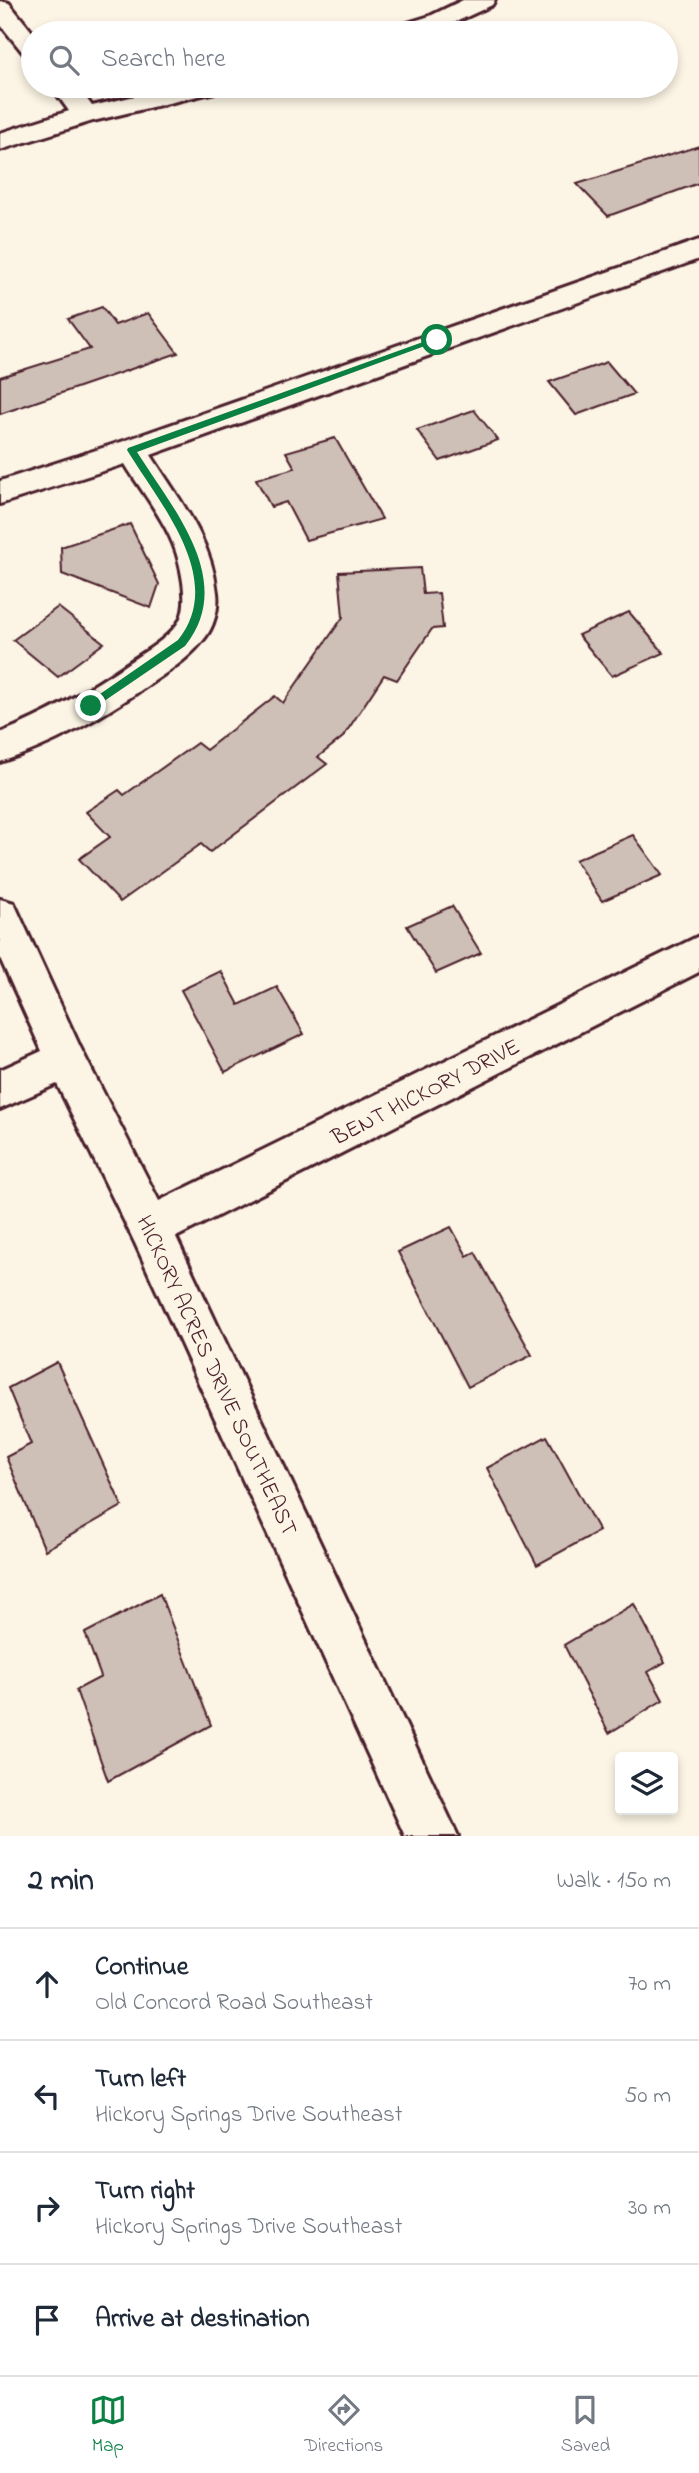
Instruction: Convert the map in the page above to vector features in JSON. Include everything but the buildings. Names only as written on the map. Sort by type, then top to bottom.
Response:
[{"type":"street","points":[[436,21],[483,0]]},
{"type":"street","points":[[0,8],[21,34]]},
{"type":"street","points":[[73,98],[85,115]]},
{"type":"street","points":[[0,142],[85,115],[158,98]]},
{"type":"street","points":[[0,493],[132,450],[699,249]]},
{"type":"street","points":[[0,748],[59,724],[91,706],[167,655],[193,629],[199,614],[201,596],[196,562],[189,542],[132,450]]},
{"type":"street","name":"HICKORY ACRES DRIVE SOUTHEAST","points":[[0,915],[66,1060],[150,1228],[432,1836]]},
{"type":"street","name":"BENT HICKORY DRIVE","points":[[150,1228],[699,954]]},
{"type":"street","points":[[0,1090],[66,1060]]},
{"type":"route","points":[[91,706],[167,655],[193,629],[199,614],[200,579],[189,542],[132,450],[437,340]]}]
